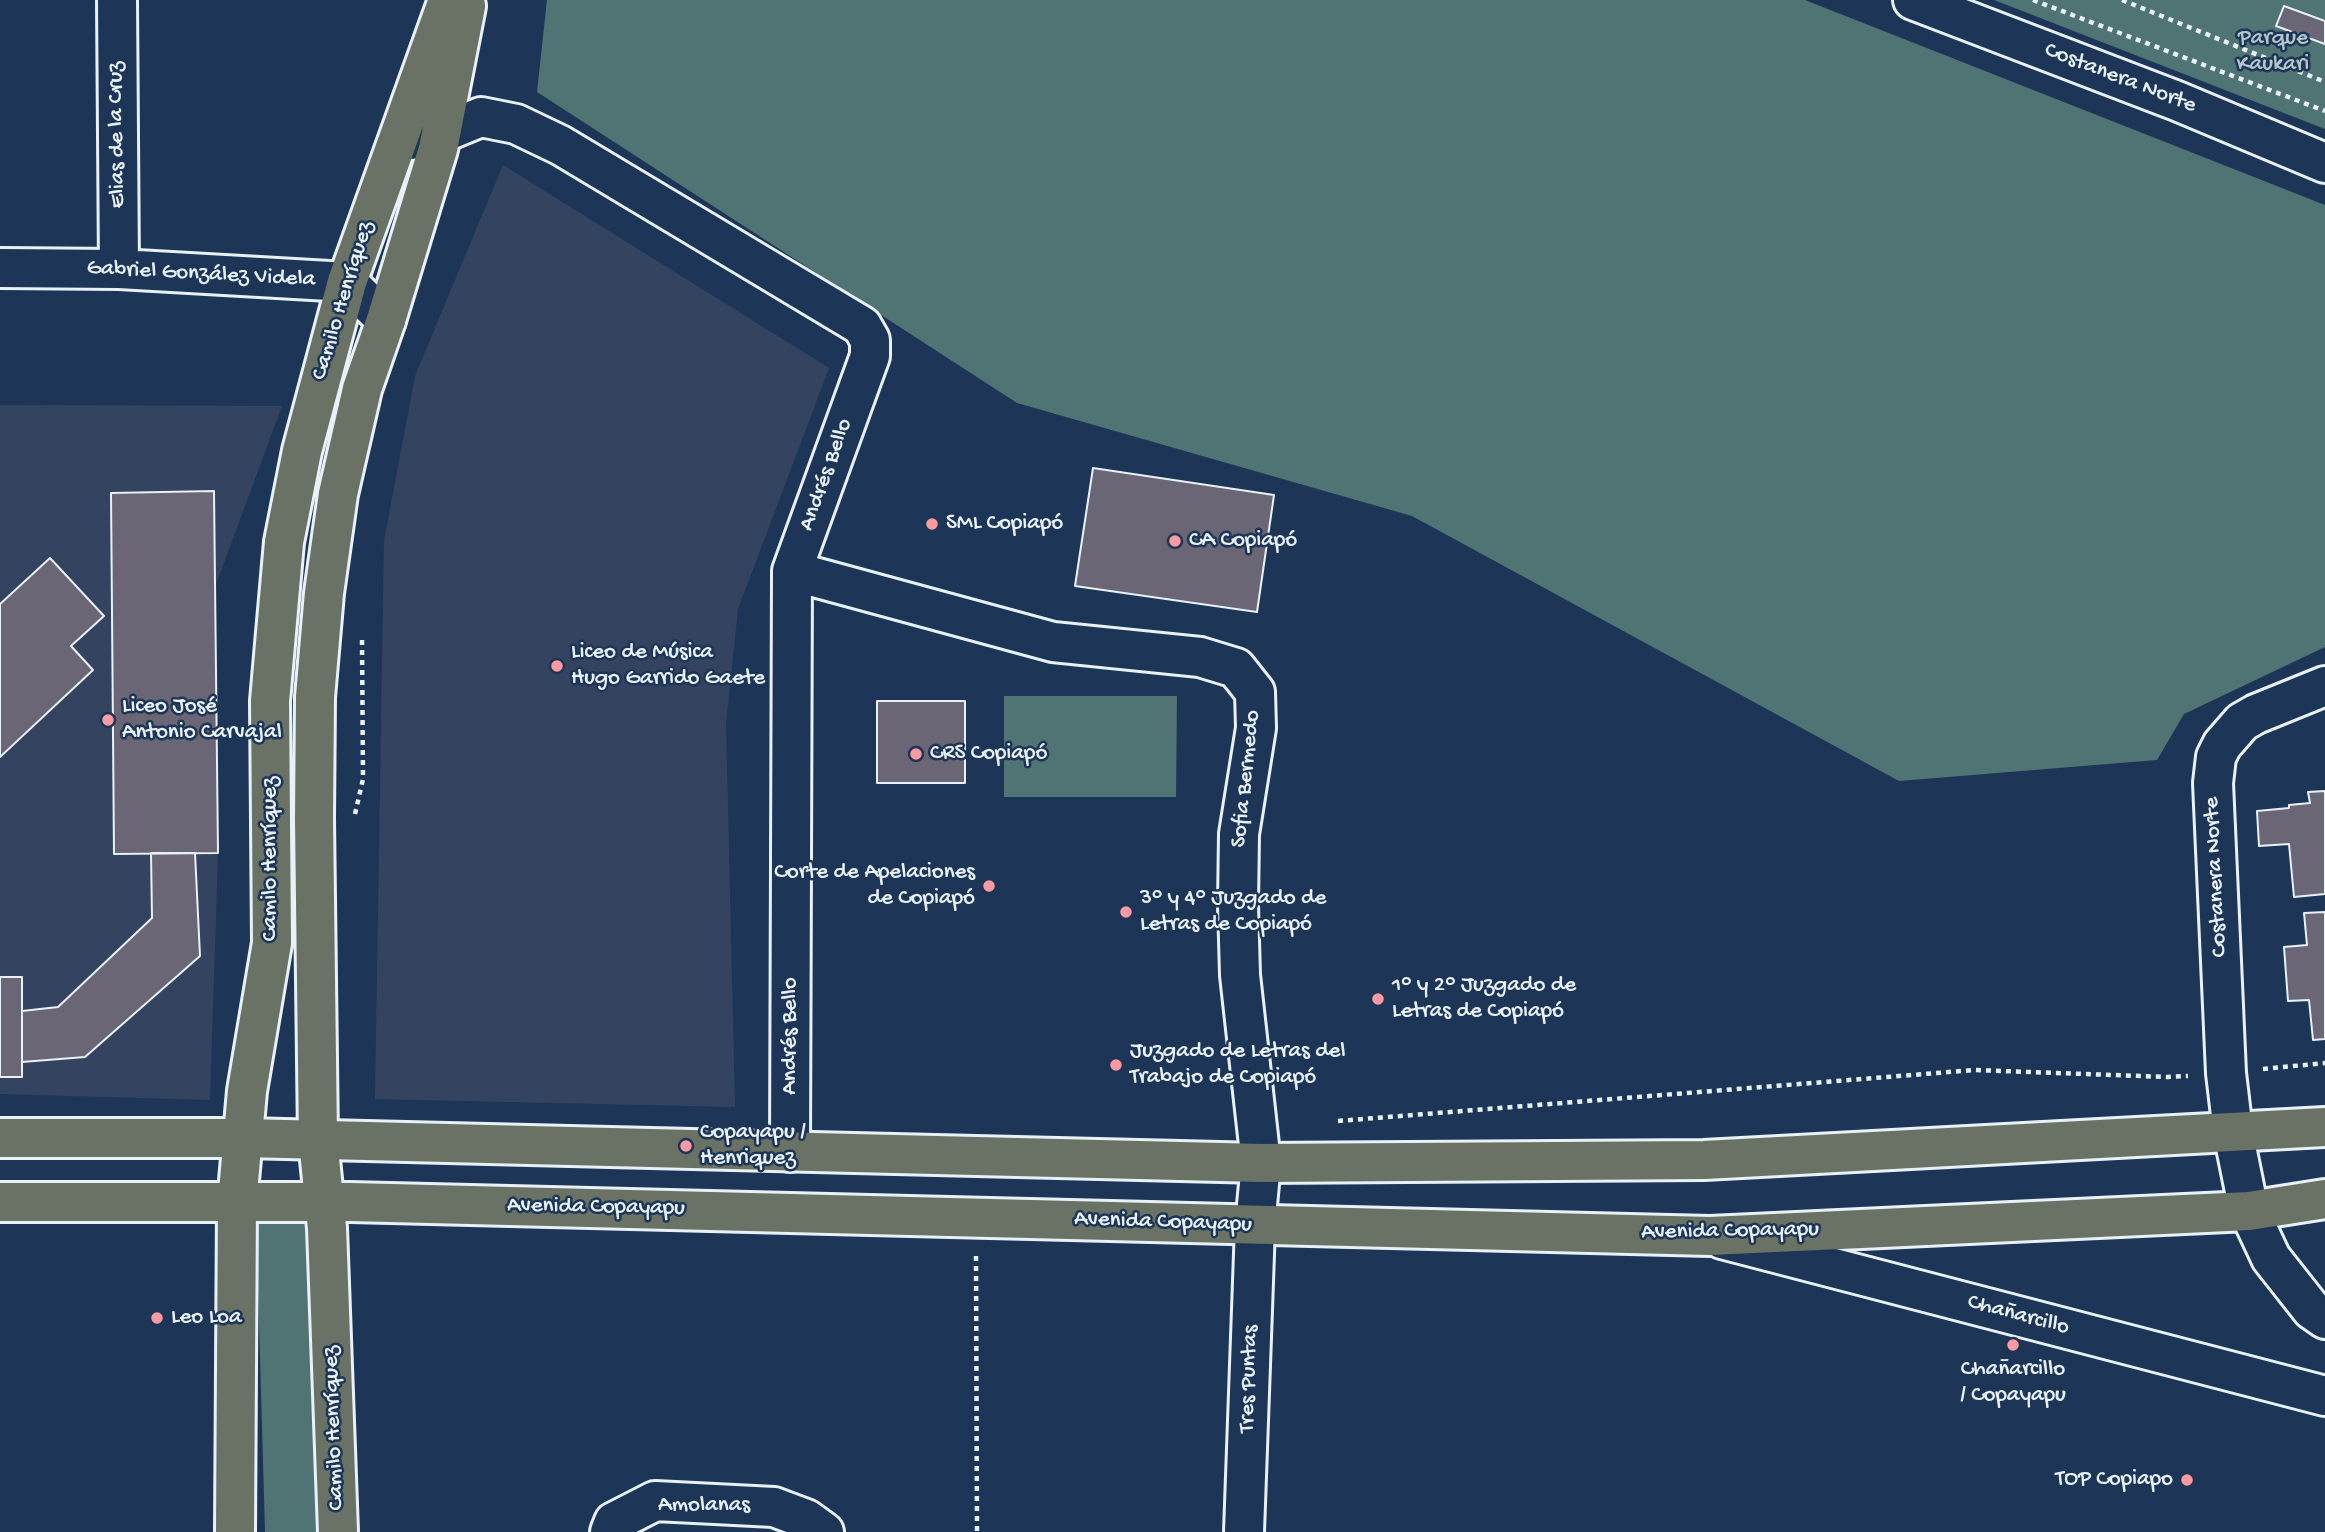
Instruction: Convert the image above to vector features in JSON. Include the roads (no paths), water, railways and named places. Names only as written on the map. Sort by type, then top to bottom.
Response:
[{"type":"main road","name":"Camilo Henríquez","points":[[235,1532],[237,1203],[247,1091],[272,943],[270,701],[284,542],[302,451],[347,282],[448,0]]},
{"type":"main road","name":"Camilo Henríquez","points":[[338,1532],[326,1202],[318,1140],[314,819],[316,684],[324,593],[338,494],[362,389],[386,320],[442,133],[467,0]]},
{"type":"main road","points":[[0,1138],[244,1138],[1261,1163],[1704,1160],[2325,1126]]},
{"type":"main road","name":"Avenida Copayapu","points":[[0,1202],[326,1202],[1710,1236],[2249,1212],[2325,1199]]},
{"type":"street","name":"Elias de la Cruz","points":[[117,0],[120,269]]},
{"type":"street","name":"Costanera Norte","points":[[1913,0],[2177,101],[2325,163]]},
{"type":"street","name":"Andrés Bello","points":[[397,143],[442,133],[481,117],[516,124],[560,145],[862,326],[870,340],[870,356],[792,571],[790,1152]]},
{"type":"street","name":"Gabriel González Videla","points":[[0,268],[120,269],[347,282],[386,320]]},
{"type":"street","name":"Sofia Bermedo","points":[[792,571],[1053,642],[1200,657],[1236,668],[1255,692],[1256,728],[1239,834],[1238,905],[1240,975],[1261,1163],[1255,1226]]},
{"type":"street","name":"Costanera Norte","points":[[2233,1132],[2226,1073],[2213,783],[2216,757],[2230,733],[2242,722],[2325,686]]},
{"type":"street","points":[[2233,1132],[2249,1212],[2272,1258],[2312,1310],[2325,1319]]},
{"type":"street","name":"Tres Puntas","points":[[1244,1532],[1255,1226]]},
{"type":"street","name":"Chañarcillo","points":[[1710,1236],[2325,1396]]},
{"type":"street","name":"Amolanas","points":[[611,1532],[614,1522],[655,1501],[774,1507],[815,1525]]},
{"type":"place","name":"SML Copiapó","points":[[932,524]]},
{"type":"place","name":"CA Copiapó","points":[[1175,541]]},
{"type":"place","name":"Liceo de Música Hugo Garrido Gaete","points":[[557,666]]},
{"type":"place","name":"Liceo José Antonio Carvajal","points":[[108,720]]},
{"type":"place","name":"CRS Copiapó","points":[[916,754]]},
{"type":"place","name":"Corte de Apelaciones de Copiapó","points":[[989,886]]},
{"type":"place","name":"3° y 4° Juzgado de Letras de Copiapó","points":[[1126,912]]},
{"type":"place","name":"1° y 2° Juzgado de Letras de Copiapó","points":[[1378,999]]},
{"type":"place","name":"Juzgado de Letras del Trabajo de Copiapó","points":[[1116,1065]]},
{"type":"place","name":"Copayapu / Henriquez","points":[[686,1146]]},
{"type":"place","name":"Leo Loa","points":[[157,1318]]},
{"type":"place","name":"Chañarcillo / Copayapu","points":[[2013,1345]]},
{"type":"place","name":"TOP Copiapo","points":[[2187,1480]]},
{"type":"park label","name":"Parque Kaukari","points":[[2273,52]]}]
